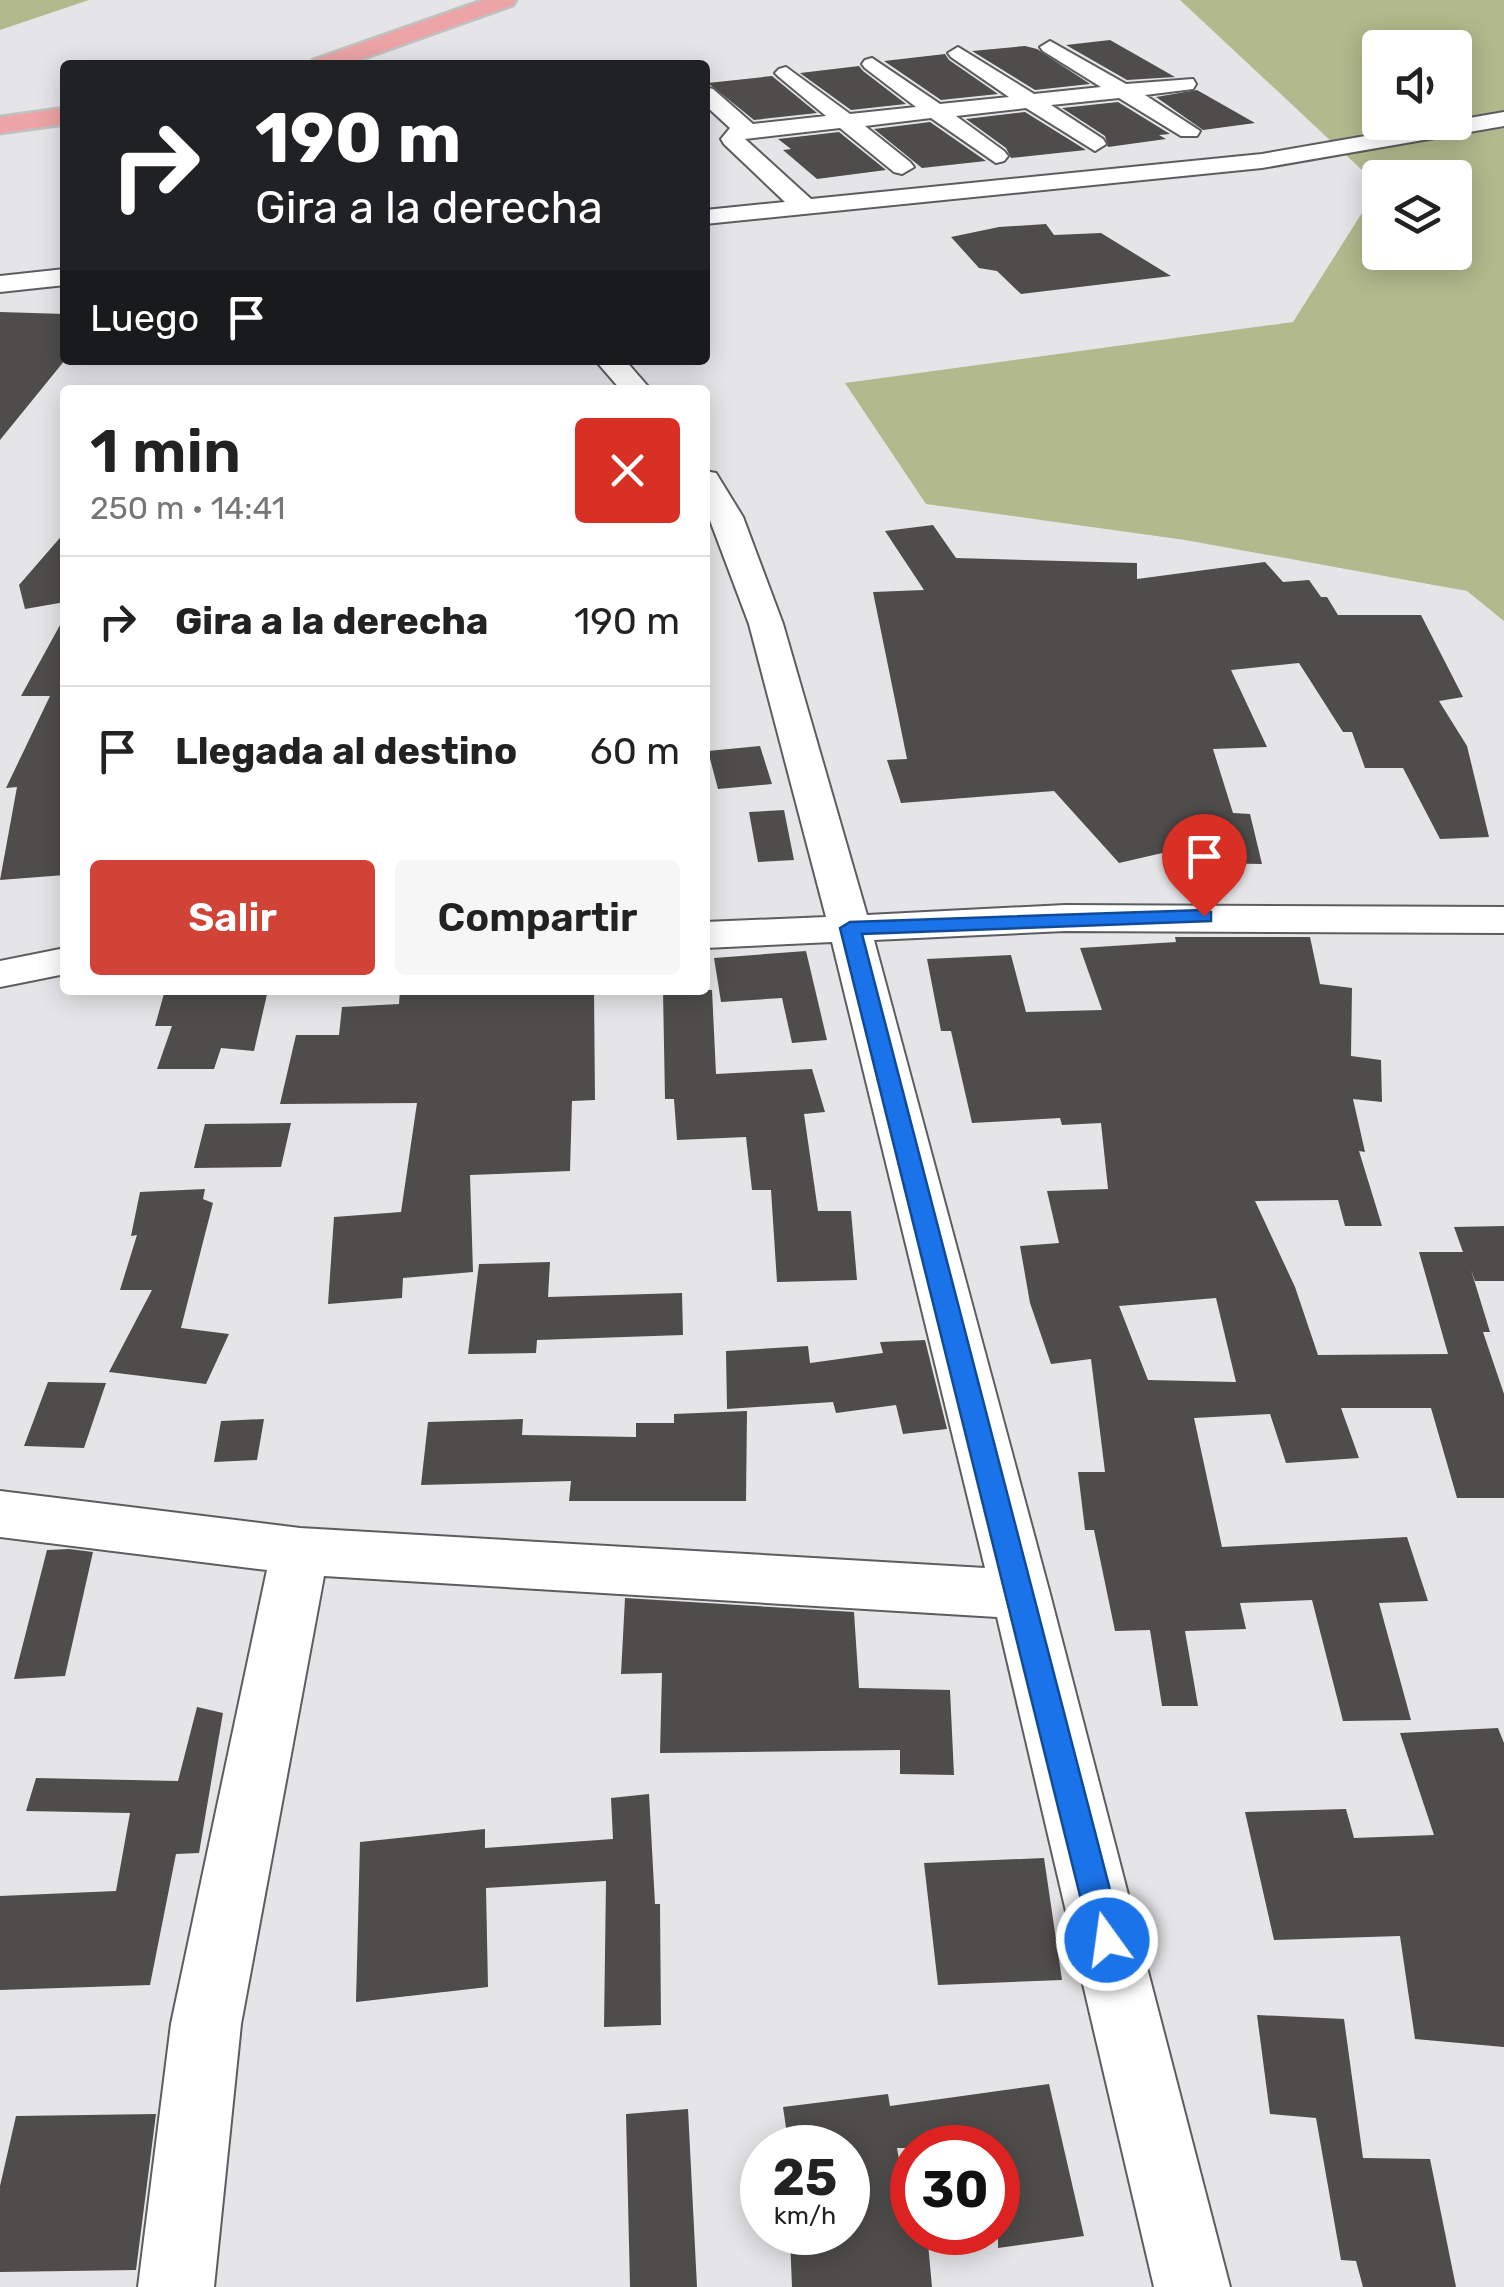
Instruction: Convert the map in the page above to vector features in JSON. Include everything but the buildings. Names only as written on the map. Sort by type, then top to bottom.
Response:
[{"type":"main road","points":[[336,60],[505,0]]},
{"type":"main road","points":[[0,124],[60,117]]},
{"type":"street","points":[[1050,48],[1189,131]]},
{"type":"street","points":[[958,54],[1094,144]]},
{"type":"street","points":[[872,64],[996,156]]},
{"type":"street","points":[[786,73],[902,167]]},
{"type":"street","points":[[806,208],[732,138],[734,132],[1186,84]]},
{"type":"street","points":[[710,98],[747,131]]},
{"type":"street","points":[[710,217],[1262,161],[1504,118]]},
{"type":"street","points":[[0,284],[60,278]]},
{"type":"street","points":[[614,365],[632,385]]},
{"type":"street","points":[[710,488],[727,517],[766,624],[850,928],[1021,1594],[1192,2287]]},
{"type":"street","points":[[710,934],[1204,916],[1504,920]]},
{"type":"street","points":[[0,962],[60,961]]},
{"type":"street","points":[[0,974],[60,962]]},
{"type":"street","points":[[0,1514],[300,1550],[1021,1594]]},
{"type":"street","points":[[176,2287],[206,2024],[300,1550]]},
{"type":"green space","points":[[0,0],[89,0],[0,30]]},
{"type":"green space","points":[[1180,0],[1504,0],[1504,621],[1467,591],[1185,540],[926,504],[845,383],[1293,322],[1362,213],[1362,270],[1472,270],[1472,160],[1362,160],[1362,170]]},
{"type":"route","points":[[1107,1940],[850,928],[1204,916]]}]
